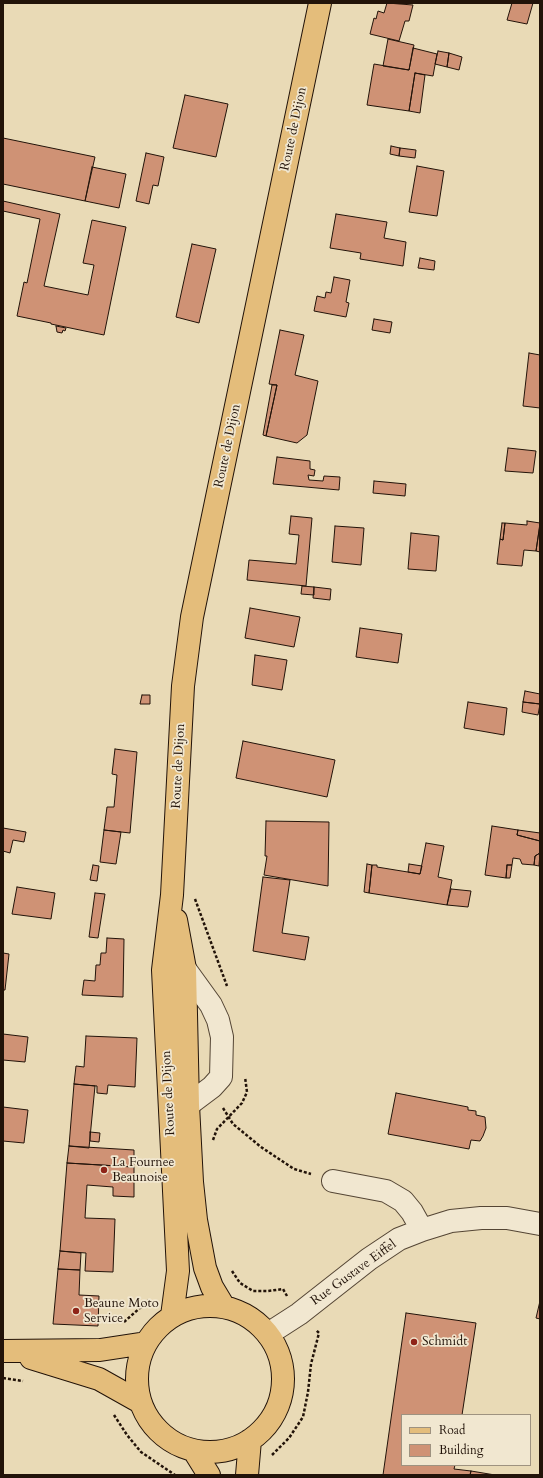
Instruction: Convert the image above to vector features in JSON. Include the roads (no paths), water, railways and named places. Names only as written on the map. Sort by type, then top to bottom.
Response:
[{"type":"main road","name":"Route de Dijon","points":[[172,1316],[178,1271],[163,970],[172,895],[180,732],[184,686],[192,617],[320,3]]},
{"type":"main road","name":"Route de Dijon","points":[[172,895],[184,969],[192,1182],[199,1244],[212,1287],[224,1307]]},
{"type":"main road","points":[[206,1306],[224,1307],[241,1312],[268,1334],[277,1349],[282,1365],[282,1388],[280,1399],[273,1415],[263,1429],[250,1440],[233,1448],[213,1452],[194,1451],[176,1444],[160,1433],[148,1419],[140,1402],[136,1382],[138,1362],[146,1342],[157,1328],[172,1316],[189,1309],[206,1306]]},
{"type":"main road","points":[[8,1352],[100,1350],[146,1342]]},
{"type":"main road","points":[[8,1352],[99,1379],[140,1402]]},
{"type":"main road","points":[[247,1475],[250,1440]]},
{"type":"main road","points":[[194,1451],[209,1475]]},
{"type":"street","points":[[184,969],[211,1005],[218,1020],[222,1037],[221,1077],[188,1105]]},
{"type":"street","points":[[333,1181],[386,1191],[403,1201],[412,1212],[422,1230]]},
{"type":"street","name":"Rue Gustave Eiffel","points":[[268,1334],[299,1314],[369,1259],[399,1239],[451,1221],[481,1218],[507,1218],[540,1224]]},
{"type":"place","name":"La Fournee Beaunoise","points":[[104,1170]]},
{"type":"place","name":"Beaune Moto Service","points":[[76,1311]]},
{"type":"place","name":"Schmidt","points":[[414,1342]]}]
